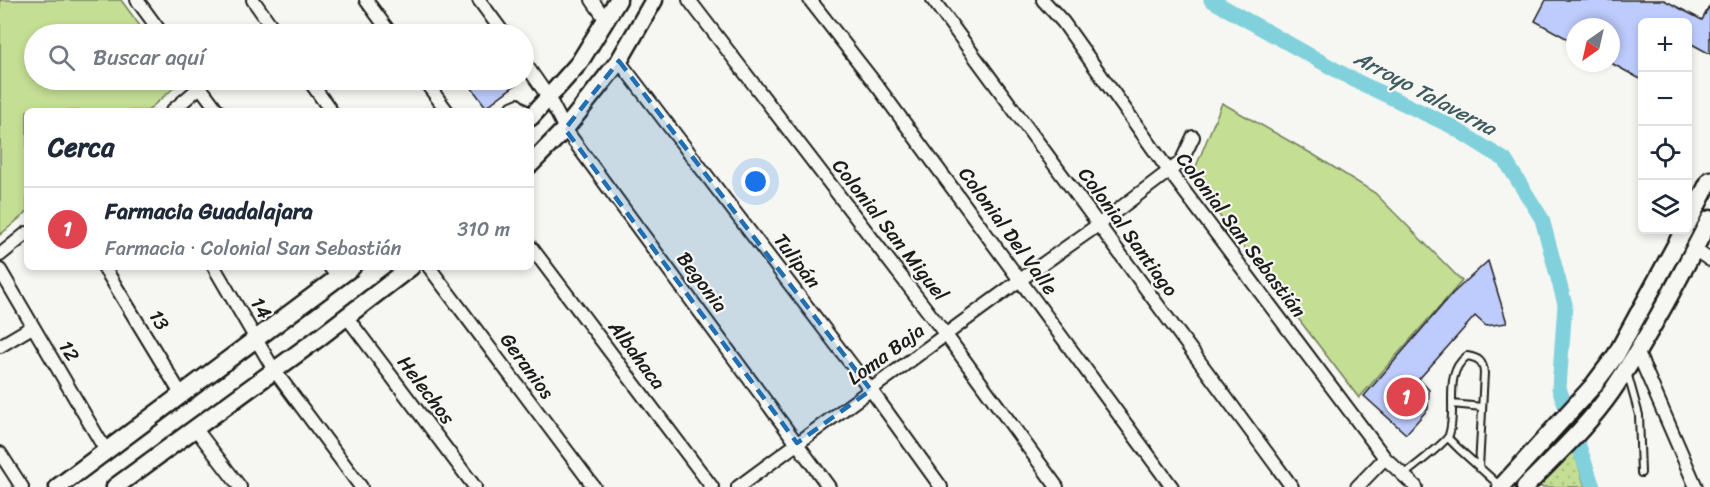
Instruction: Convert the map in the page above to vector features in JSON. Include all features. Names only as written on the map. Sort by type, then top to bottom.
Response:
[{"type":"street","points":[[137,0],[155,24]]},
{"type":"street","points":[[252,0],[270,24]]},
{"type":"street","points":[[366,0],[384,24]]},
{"type":"street","points":[[479,0],[497,24]]},
{"type":"street","points":[[592,0],[606,21]]},
{"type":"street","points":[[534,111],[549,98],[579,63],[618,0]]},
{"type":"street","points":[[534,161],[565,129],[619,61],[654,0]]},
{"type":"street","name":"Colonial San Miguel","points":[[689,0],[946,334],[1057,487]]},
{"type":"street","name":"Colonial Del Valle","points":[[810,0],[878,87],[1172,487]]},
{"type":"street","name":"Colonial Santiago","points":[[933,0],[1292,487]]},
{"type":"street","name":"Colonial San Sebastián","points":[[1043,0],[1062,22],[1169,171],[1385,458],[1416,487]]},
{"type":"street","name":"Tulipán","points":[[619,61],[871,390],[941,487]]},
{"type":"street","name":"Begonia","points":[[534,76],[549,98],[565,129],[829,487]]},
{"type":"street","points":[[175,108],[191,90]]},
{"type":"street","points":[[202,90],[216,108]]},
{"type":"street","points":[[316,90],[329,108]]},
{"type":"street","points":[[431,90],[445,108]]},
{"type":"street","name":"Loma Baja","points":[[738,487],[1181,162],[1193,137]]},
{"type":"street","points":[[1692,216],[1710,180]]},
{"type":"street","points":[[1525,487],[1595,413],[1626,369],[1710,219]]},
{"type":"street","points":[[1501,487],[1565,418],[1616,355],[1682,234]]},
{"type":"street","points":[[0,255],[24,235]]},
{"type":"street","points":[[1694,249],[1710,260]]},
{"type":"street","name":"Albahaca","points":[[534,251],[712,487]]},
{"type":"street","name":"12","points":[[0,270],[105,451]]},
{"type":"street","name":"13","points":[[106,270],[181,394]]},
{"type":"street","name":"14","points":[[216,270],[274,370],[361,487]]},
{"type":"street","points":[[122,485],[407,270]]},
{"type":"street","name":"Geranios","points":[[431,270],[594,487]]},
{"type":"street","points":[[58,487],[256,338],[334,273]]},
{"type":"street","name":"Helechos","points":[[346,316],[475,487]]},
{"type":"street","points":[[0,346],[32,327]]},
{"type":"street","points":[[1637,351],[1696,487]]},
{"type":"street","points":[[195,428],[240,487]]},
{"type":"street","points":[[0,453],[22,487]]},
{"type":"street","points":[[1357,487],[1385,458]]},
{"type":"lane","points":[[509,108],[518,102],[524,108]]},
{"type":"lane","points":[[1403,476],[1448,438],[1454,373],[1459,362],[1467,356],[1477,358],[1483,364],[1479,468]]},
{"type":"lane","points":[[1626,369],[1640,415],[1641,473]]},
{"type":"lane","points":[[1452,404],[1482,408]]},
{"type":"lane","points":[[1448,438],[1501,487]]},
{"type":"highlighted area","points":[[619,61],[871,390],[797,443],[565,129]]},
{"type":"green space","points":[[0,0],[121,0],[139,24],[24,24],[24,90],[172,90],[150,108],[24,108],[24,215],[0,235]]},
{"type":"green space","points":[[1222,103],[1314,155],[1375,193],[1462,281],[1359,398],[1196,185],[1195,169]]},
{"type":"green space","points":[[1573,447],[1585,487],[1536,487]]},
{"type":"building","points":[[1546,0],[1664,0],[1702,20],[1710,5],[1710,54],[1692,44],[1692,18],[1638,18],[1638,78],[1620,68],[1620,18],[1566,18],[1566,38],[1535,21]]},
{"type":"building","points":[[473,90],[509,90],[486,107]]},
{"type":"building","points":[[1488,261],[1507,323],[1486,326],[1475,316],[1419,379],[1429,390],[1428,409],[1406,434],[1364,396],[1453,293]]},
{"type":"waterway","name":"Arroyo Talaverna","points":[[1211,0],[1352,79],[1451,126],[1505,160],[1542,219],[1565,304],[1559,388],[1593,487]]},
{"type":"place","name":"Farmacia Guadalajara","points":[[1406,397]]}]
